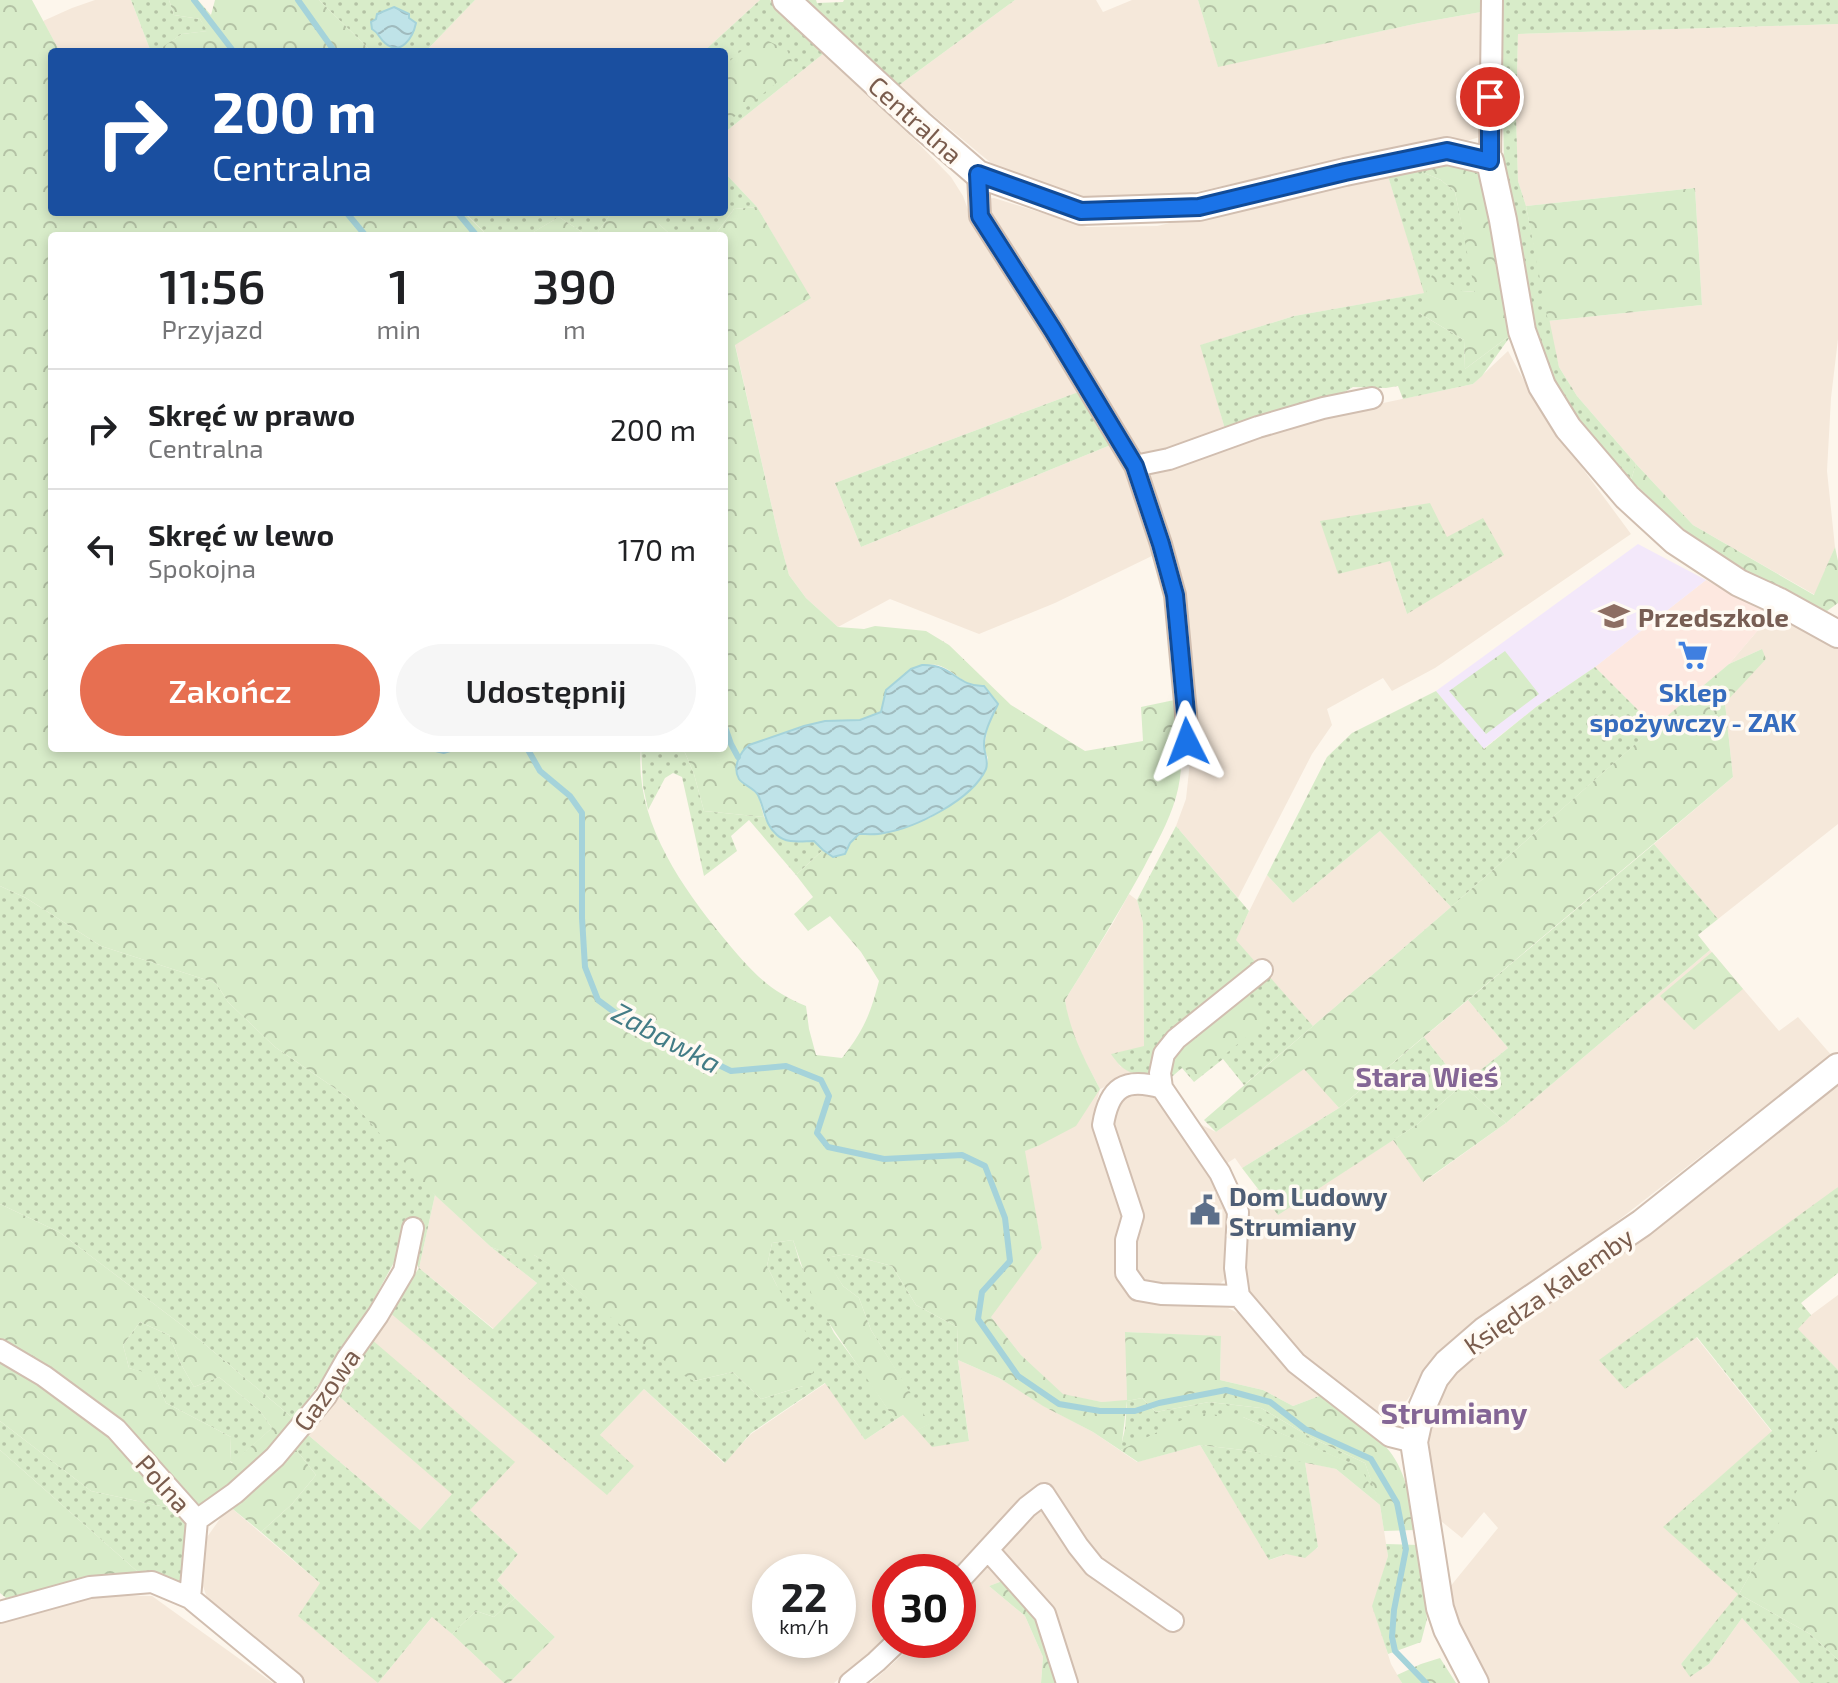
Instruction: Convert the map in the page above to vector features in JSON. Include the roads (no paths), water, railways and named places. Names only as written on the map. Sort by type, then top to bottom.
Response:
[{"type":"street","name":"Centralna","points":[[786,0],[978,174],[1081,211],[1199,207],[1447,151],[1490,161]]},
{"type":"street","points":[[1492,0],[1490,161],[1522,331],[1542,386],[1568,428],[1627,497],[1675,541],[1729,577],[1838,634]]},
{"type":"street","points":[[978,174],[980,216],[1135,466],[1175,595],[1187,742]]},
{"type":"street","points":[[1135,466],[1169,459],[1323,408],[1372,398]]},
{"type":"street","points":[[1262,970],[1176,1039],[1164,1054],[1160,1073],[1162,1088],[1220,1173],[1238,1212],[1235,1268],[1239,1296],[1296,1363],[1390,1436],[1414,1442]]},
{"type":"street","name":"Księdza Kalemby","points":[[1475,1683],[1447,1629],[1440,1608],[1414,1442],[1416,1425],[1435,1378],[1484,1331],[1652,1216],[1838,1067]]},
{"type":"street","points":[[1162,1088],[1146,1083],[1126,1085],[1109,1099],[1103,1125],[1133,1216],[1126,1240],[1126,1273],[1138,1290],[1161,1294],[1239,1296]]},
{"type":"street","name":"Gazowa","points":[[197,1520],[235,1493],[275,1457],[326,1396],[404,1271],[413,1228]]},
{"type":"street","name":"Polna","points":[[0,1350],[44,1376],[116,1429],[197,1520],[190,1598]]},
{"type":"street","points":[[976,1563],[1027,1507],[1044,1494],[1094,1566],[1173,1621]]},
{"type":"street","points":[[988,1550],[1045,1614],[1067,1683]]},
{"type":"street","points":[[0,1612],[76,1590],[152,1582],[190,1598],[293,1683]]},
{"type":"street","points":[[850,1683],[880,1658]]},
{"type":"water","points":[[394,7],[409,14],[409,18],[416,23],[405,44],[396,48],[383,41],[372,29],[371,22],[377,14]]},
{"type":"water","points":[[922,665],[941,668],[967,683],[984,686],[998,704],[985,735],[987,766],[979,780],[956,802],[926,819],[884,833],[859,834],[845,854],[833,857],[814,841],[789,841],[777,835],[767,821],[758,795],[737,774],[738,760],[746,748],[804,726],[825,721],[860,720],[881,712],[886,690],[911,669]]},
{"type":"waterway","name":"Zabawka","points":[[194,0],[231,48]]},
{"type":"waterway","points":[[298,0],[332,48]]},
{"type":"waterway","name":"Zabawka","points":[[349,216],[363,232]]},
{"type":"waterway","points":[[460,216],[474,232]]},
{"type":"waterway","points":[[728,735],[738,757]]},
{"type":"waterway","name":"Zabawka","points":[[529,752],[540,771],[570,796],[582,813],[585,967],[598,1000],[621,1017],[731,1071],[786,1066],[821,1080],[829,1096],[817,1133],[828,1147],[884,1159],[962,1155],[985,1166],[1005,1218],[1010,1261],[982,1292],[978,1319],[1018,1376],[1059,1404],[1100,1411],[1135,1411],[1226,1390],[1270,1402],[1305,1429],[1371,1459],[1397,1503],[1406,1549],[1394,1610],[1392,1637],[1395,1651],[1426,1683]]},
{"type":"place","name":"Przedszkole","points":[[1614,616]]},
{"type":"place","name":"Sklep spożywczy - ZAK","points":[[1693,655]]},
{"type":"place","name":"Dom Ludowy Strumiany","points":[[1205,1210]]},
{"type":"district","name":"Stara Wieś","points":[[1427,1076]]},
{"type":"district","name":"Strumiany","points":[[1454,1412]]}]
